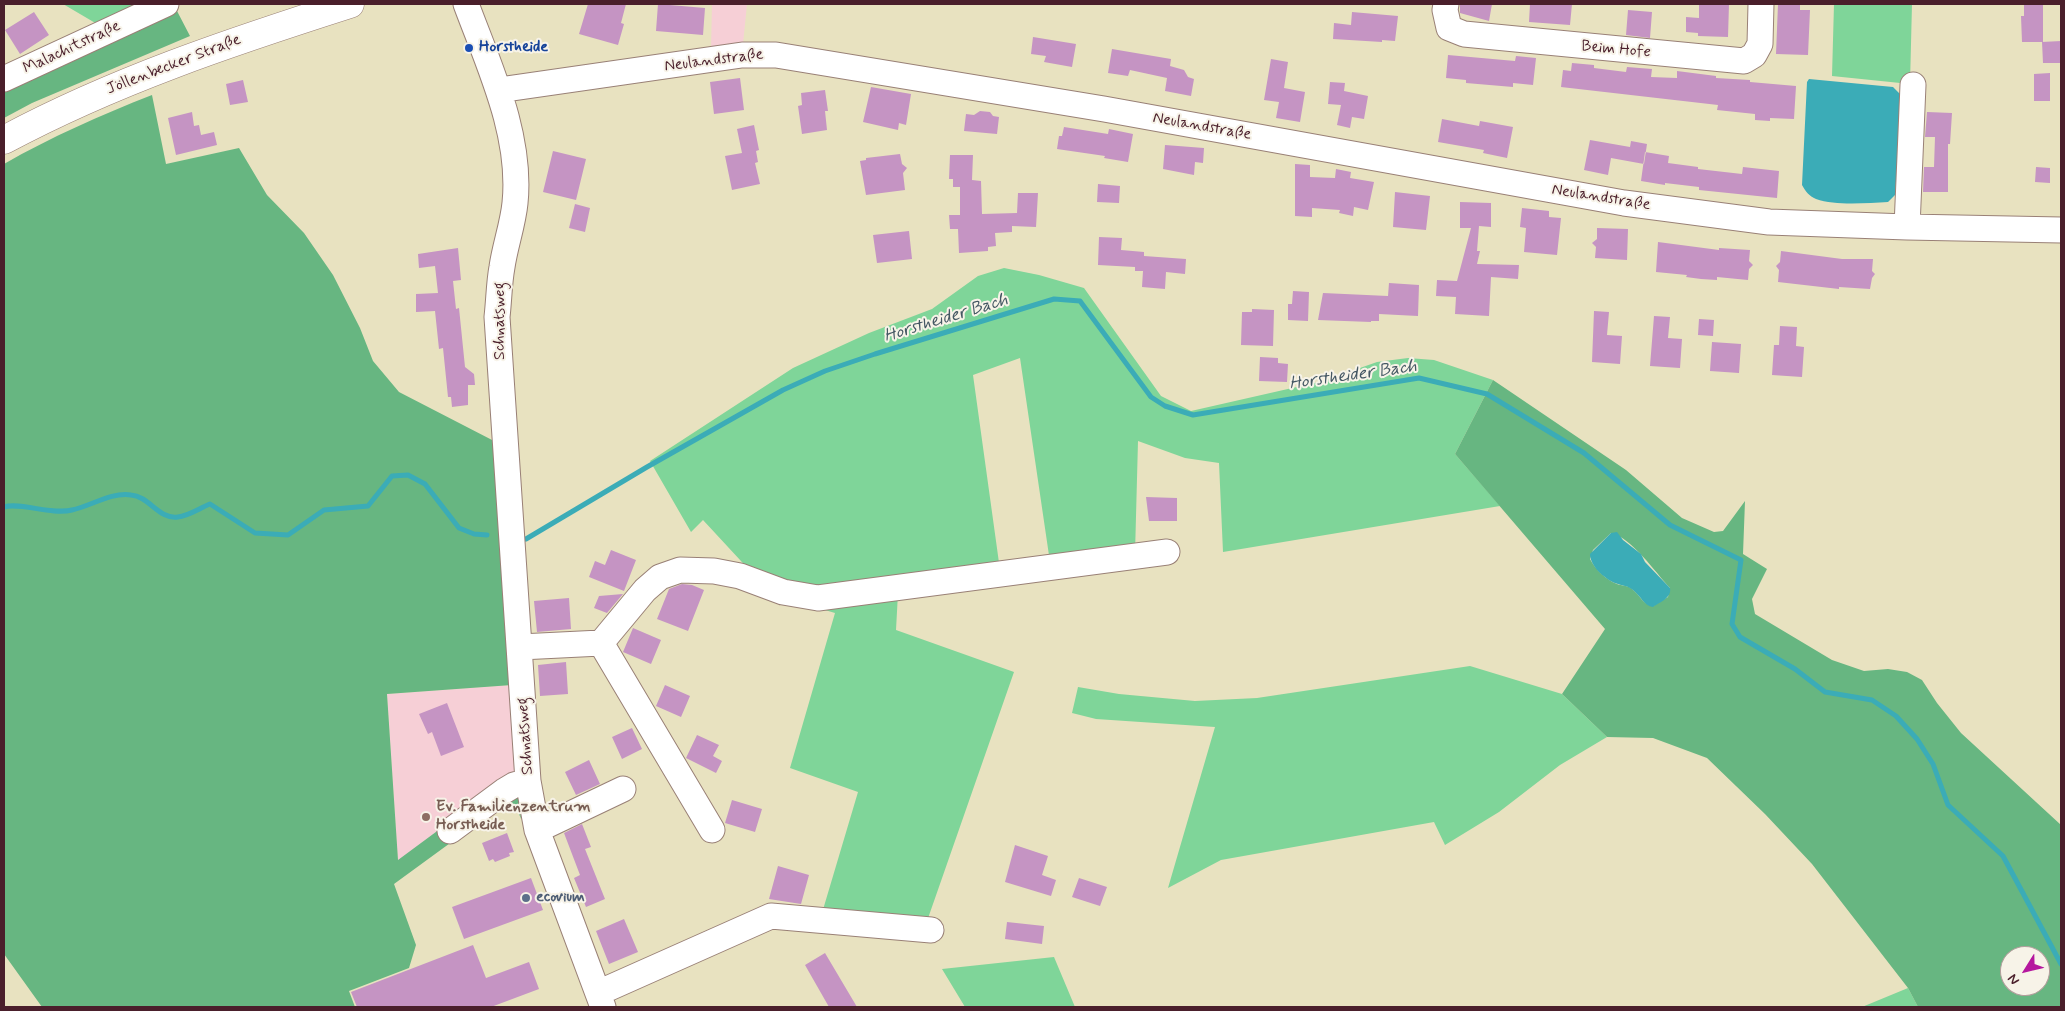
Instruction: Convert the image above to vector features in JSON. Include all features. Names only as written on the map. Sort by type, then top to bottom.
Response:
[{"type":"main road","name":"Jöllenbecker Straße","points":[[4,140],[144,74],[243,38],[350,4]]},
{"type":"street","name":"Malachitstraße","points":[[4,79],[166,4]]},
{"type":"street","name":"Schnatsweg","points":[[466,4],[499,90],[509,127],[514,164],[515,203],[501,269],[497,317],[528,781],[537,830],[601,1000],[771,916],[931,930]]},
{"type":"street","name":"Beim Hofe","points":[[1446,4],[1449,28],[1464,34],[1744,62],[1754,56],[1760,44],[1761,4]]},
{"type":"street","name":"Neulandstraße","points":[[499,90],[742,55],[776,55],[1113,110],[1624,203],[1769,222],[2061,230]]},
{"type":"street","points":[[1907,227],[1912,85]]},
{"type":"street","points":[[520,647],[601,643],[645,590],[660,577],[680,570],[714,571],[740,576],[783,592],[818,598],[1167,552]]},
{"type":"street","points":[[601,643],[712,830]]},
{"type":"street","points":[[450,831],[504,791],[514,785],[528,781]]},
{"type":"street","points":[[537,830],[623,789]]},
{"type":"shaded area","points":[[712,4],[747,4],[743,44],[711,49]]},
{"type":"shaded area","name":"Ev. Familienzentrum Horstheide","points":[[512,685],[517,772],[398,861],[387,694]]},
{"type":"green space","points":[[63,4],[140,4],[97,24]]},
{"type":"green space","points":[[1834,4],[1912,4],[1910,84],[1832,76]]},
{"type":"green space","points":[[177,11],[190,36],[32,103],[4,118],[4,87]]},
{"type":"green space","points":[[152,95],[166,164],[239,148],[267,195],[304,233],[333,275],[360,328],[373,361],[399,392],[494,441],[512,685],[387,694],[398,860],[517,772],[521,819],[516,806],[509,802],[505,803],[394,884],[416,945],[409,968],[349,991],[355,1007],[42,1007],[4,954],[4,164],[76,127]]},
{"type":"green space","points":[[1004,268],[1039,275],[1084,288],[1161,396],[1191,411],[1323,381],[1377,362],[1408,358],[1434,360],[1493,380],[1455,454],[1500,506],[1223,552],[1219,463],[1185,458],[1138,441],[1135,554],[1051,569],[1020,358],[973,375],[1000,570],[819,594],[753,574],[703,520],[691,532],[650,461],[793,368],[869,333],[932,309],[978,276]]},
{"type":"green space","points":[[1493,380],[1626,470],[1682,518],[1714,532],[1723,531],[1745,501],[1743,554],[1767,569],[1752,599],[1755,614],[1832,660],[1864,671],[1888,669],[1907,672],[1922,680],[1937,703],[1961,733],[2061,825],[2061,1007],[1918,1007],[1908,988],[1812,864],[1765,814],[1707,758],[1653,738],[1607,737],[1562,694],[1605,629],[1455,454]],"holes":[[[1611,533],[1619,536],[1643,556],[1670,588],[1668,597],[1653,606],[1650,605],[1644,602],[1635,591],[1605,577],[1592,563],[1590,559],[1593,550]]]},
{"type":"green space","points":[[898,593],[896,630],[1014,672],[926,924],[822,913],[858,792],[790,768],[835,613],[798,602]]},
{"type":"green space","points":[[1470,666],[1562,694],[1607,737],[1560,765],[1499,812],[1445,845],[1434,822],[1221,860],[1168,888],[1215,727],[1096,719],[1072,713],[1078,687],[1119,694],[1195,701],[1257,698]]},
{"type":"green space","points":[[1054,957],[1075,1007],[965,1007],[942,969]]},
{"type":"green space","points":[[1908,988],[1918,1007],[1862,1007]]},
{"type":"water","points":[[1809,79],[1893,87],[1902,96],[1895,195],[1888,202],[1833,203],[1816,199],[1805,190],[1802,185],[1807,82]]},
{"type":"water","points":[[1617,532],[1623,540],[1641,554],[1645,562],[1670,588],[1667,597],[1653,607],[1647,605],[1636,592],[1628,587],[1604,577],[1593,564],[1590,554],[1611,533]]},
{"type":"building","points":[[588,4],[626,4],[621,23],[624,24],[618,45],[579,34]]},
{"type":"building","points":[[658,4],[705,8],[703,35],[656,31]]},
{"type":"building","points":[[1460,4],[1492,4],[1489,21],[1460,13]]},
{"type":"building","points":[[1530,4],[1572,4],[1570,25],[1529,22]]},
{"type":"building","points":[[1699,4],[1729,4],[1728,37],[1698,36],[1698,33],[1686,32],[1686,17],[1699,18]]},
{"type":"building","points":[[1778,4],[1800,4],[1800,10],[1810,10],[1808,55],[1776,54]]},
{"type":"building","points":[[2024,4],[2043,4],[2043,42],[2022,42],[2021,16],[2024,16]]},
{"type":"building","points":[[1628,10],[1652,12],[1650,38],[1626,35]]},
{"type":"building","points":[[34,12],[49,35],[20,54],[5,30]]},
{"type":"building","points":[[1352,12],[1398,16],[1395,41],[1333,39],[1334,23],[1351,25]]},
{"type":"building","points":[[1033,37],[1076,44],[1072,67],[1044,62],[1046,56],[1031,54]]},
{"type":"building","points":[[2061,41],[2061,63],[2043,63],[2042,42]]},
{"type":"building","points":[[1112,49],[1171,59],[1170,66],[1184,70],[1188,77],[1194,79],[1191,96],[1165,91],[1167,78],[1130,70],[1128,76],[1108,73]]},
{"type":"building","points":[[1448,55],[1515,61],[1516,56],[1536,58],[1533,85],[1513,83],[1513,87],[1466,83],[1466,80],[1446,78]]},
{"type":"building","points":[[1271,59],[1288,62],[1284,88],[1305,92],[1300,122],[1276,118],[1279,102],[1264,100]]},
{"type":"building","points":[[1572,63],[1594,65],[1594,68],[1626,72],[1627,67],[1652,69],[1651,77],[1677,78],[1677,71],[1716,76],[1716,78],[1796,86],[1794,119],[1770,118],[1770,121],[1755,120],[1755,114],[1717,110],[1718,105],[1561,87],[1563,70],[1571,71]]},
{"type":"building","points":[[2050,73],[2050,101],[2034,101],[2034,74]]},
{"type":"building","points":[[740,78],[744,110],[714,114],[710,82]]},
{"type":"building","points":[[243,80],[248,102],[230,105],[226,84]]},
{"type":"building","points":[[1330,82],[1345,83],[1344,91],[1368,96],[1364,119],[1352,117],[1350,128],[1337,125],[1341,105],[1328,104]]},
{"type":"building","points":[[871,87],[911,94],[906,125],[899,123],[898,130],[863,122]]},
{"type":"building","points":[[825,90],[828,111],[825,111],[827,130],[802,134],[798,106],[802,105],[801,93]]},
{"type":"building","points":[[980,111],[990,112],[993,116],[999,117],[997,134],[964,131],[966,114],[974,115]]},
{"type":"building","points":[[192,112],[194,126],[199,125],[201,135],[214,132],[217,145],[176,155],[168,118]]},
{"type":"building","points":[[1927,112],[1952,113],[1950,144],[1948,144],[1948,192],[1923,192],[1924,167],[1934,167],[1935,137],[1925,137]]},
{"type":"building","points":[[1442,119],[1479,126],[1480,121],[1513,127],[1507,158],[1483,153],[1484,150],[1438,142]]},
{"type":"building","points":[[754,125],[759,150],[756,151],[758,162],[755,163],[760,184],[732,190],[725,156],[742,153],[737,129]]},
{"type":"building","points":[[1064,127],[1108,134],[1109,129],[1133,134],[1128,162],[1104,158],[1105,156],[1057,149],[1059,136],[1062,136]]},
{"type":"building","points":[[1590,140],[1630,147],[1631,141],[1647,144],[1644,164],[1611,158],[1608,175],[1584,170]]},
{"type":"building","points":[[1165,145],[1204,148],[1203,163],[1195,162],[1194,175],[1163,169]]},
{"type":"building","points":[[553,151],[586,159],[576,200],[543,192]]},
{"type":"building","points":[[1645,152],[1669,156],[1668,163],[1698,167],[1698,169],[1742,174],[1743,167],[1779,171],[1777,198],[1699,190],[1699,187],[1665,183],[1665,185],[1641,181]]},
{"type":"building","points":[[900,154],[902,164],[907,168],[903,173],[905,190],[866,195],[860,161],[866,160],[866,158]]},
{"type":"building","points":[[950,155],[973,155],[972,180],[981,181],[982,214],[1017,213],[1018,193],[1038,193],[1036,227],[1012,226],[1012,232],[995,233],[996,246],[988,247],[988,251],[959,253],[958,229],[950,229],[949,215],[960,215],[960,187],[953,187],[953,179],[949,179]]},
{"type":"building","points":[[1295,164],[1310,165],[1310,177],[1335,178],[1336,169],[1351,172],[1350,178],[1374,182],[1368,210],[1354,207],[1353,216],[1339,213],[1340,210],[1312,208],[1312,217],[1295,216]]},
{"type":"building","points":[[2036,167],[2050,168],[2050,183],[2035,182]]},
{"type":"building","points":[[1098,184],[1120,186],[1119,203],[1097,202]]},
{"type":"building","points":[[1395,192],[1430,196],[1426,230],[1393,227]]},
{"type":"building","points":[[1460,202],[1491,203],[1491,227],[1479,226],[1477,251],[1480,251],[1477,264],[1519,265],[1518,279],[1491,277],[1489,316],[1455,314],[1456,297],[1436,296],[1437,280],[1457,281],[1471,228],[1460,228]]},
{"type":"building","points":[[575,204],[590,208],[585,232],[569,228]]},
{"type":"building","points":[[1522,208],[1549,211],[1549,217],[1561,218],[1557,255],[1524,252],[1526,228],[1520,227]]},
{"type":"building","points":[[1597,228],[1628,229],[1627,260],[1595,258],[1596,247],[1592,243],[1597,239]]},
{"type":"building","points":[[909,231],[912,259],[877,263],[873,235]]},
{"type":"building","points":[[1099,237],[1122,238],[1121,250],[1144,252],[1144,256],[1186,259],[1185,274],[1166,272],[1165,289],[1142,287],[1143,271],[1135,271],[1135,267],[1098,265]]},
{"type":"building","points":[[1658,242],[1719,250],[1719,248],[1750,250],[1749,261],[1753,265],[1749,269],[1748,280],[1717,277],[1717,280],[1701,279],[1686,277],[1687,275],[1656,272]]},
{"type":"building","points":[[458,248],[461,280],[453,281],[456,309],[459,308],[465,367],[474,374],[475,385],[468,385],[468,405],[452,407],[451,397],[448,397],[443,348],[439,349],[435,311],[416,312],[416,294],[438,293],[435,266],[419,268],[418,254]]},
{"type":"building","points":[[1781,251],[1842,259],[1873,259],[1872,271],[1875,274],[1872,278],[1870,289],[1839,287],[1839,289],[1778,282],[1779,270],[1776,266],[1780,262]]},
{"type":"building","points":[[1389,283],[1419,285],[1418,316],[1379,314],[1379,321],[1371,322],[1318,320],[1323,293],[1388,296]]},
{"type":"building","points":[[1293,291],[1309,292],[1308,321],[1288,320],[1288,304],[1292,304]]},
{"type":"building","points":[[1252,309],[1274,310],[1273,346],[1241,345],[1242,312],[1252,312]]},
{"type":"building","points":[[1594,311],[1609,312],[1607,335],[1622,336],[1620,364],[1592,362]]},
{"type":"building","points":[[1654,316],[1670,317],[1668,338],[1682,339],[1680,368],[1650,366]]},
{"type":"building","points":[[1699,319],[1714,320],[1713,336],[1698,335]]},
{"type":"building","points":[[1780,326],[1797,327],[1796,346],[1804,347],[1802,377],[1772,375],[1774,345],[1779,345]]},
{"type":"building","points":[[1712,342],[1741,344],[1739,373],[1710,371]]},
{"type":"building","points":[[1260,357],[1278,358],[1278,363],[1288,364],[1287,382],[1259,381]]},
{"type":"building","points":[[1146,497],[1177,498],[1177,521],[1149,521]]},
{"type":"building","points":[[611,550],[636,560],[624,591],[589,577],[595,561],[605,565]]},
{"type":"building","points":[[682,584],[692,585],[704,590],[688,631],[657,619],[669,589]]},
{"type":"building","points":[[623,594],[607,613],[594,608],[599,596]]},
{"type":"building","points":[[569,598],[571,629],[537,632],[534,601]]},
{"type":"building","points":[[633,628],[661,640],[651,664],[623,652]]},
{"type":"building","points":[[566,662],[568,694],[540,696],[538,665]]},
{"type":"building","points":[[665,685],[690,696],[681,717],[656,706]]},
{"type":"building","points":[[447,703],[464,747],[441,756],[432,732],[428,734],[419,714]]},
{"type":"building","points":[[632,728],[642,749],[622,759],[612,737]]},
{"type":"building","points":[[697,735],[719,745],[713,756],[722,761],[716,773],[686,758]]},
{"type":"building","points":[[589,760],[600,784],[576,795],[565,772]]},
{"type":"building","points":[[732,800],[762,809],[755,832],[725,823]]},
{"type":"building","points":[[582,824],[591,847],[585,849],[605,899],[586,907],[574,878],[580,875],[564,833]]},
{"type":"building","points":[[507,833],[514,852],[509,853],[510,856],[495,862],[493,859],[489,861],[482,843]]},
{"type":"building","points":[[1015,845],[1048,856],[1042,875],[1056,880],[1051,896],[1005,882]]},
{"type":"building","points":[[778,866],[809,875],[801,904],[769,899]]},
{"type":"building","points":[[531,878],[543,910],[464,939],[452,907]]},
{"type":"building","points":[[1079,878],[1107,887],[1100,906],[1072,897]]},
{"type":"building","points":[[624,919],[638,952],[609,964],[596,931]]},
{"type":"building","points":[[1007,922],[1044,926],[1042,944],[1005,939]]},
{"type":"building","points":[[473,945],[486,978],[529,962],[539,989],[491,1007],[357,1007],[351,992]]},
{"type":"building","points":[[825,953],[857,1007],[829,1007],[805,965]]},
{"type":"waterway","name":"Horstheider Bach","points":[[526,539],[647,467],[783,390],[825,371],[875,354],[1054,299],[1080,301],[1151,397],[1165,406],[1193,415],[1419,378],[1487,394],[1584,453],[1670,525],[1741,560],[1732,624],[1740,637],[1795,669],[1825,692],[1872,700],[1896,716],[1917,739],[1933,764],[1948,805],[2003,856],[2061,964]]},
{"type":"waterway","name":"Horstheider Bach","points":[[4,507],[18,506],[64,511],[116,496],[131,495],[143,499],[160,512],[171,517],[186,515],[210,504],[255,533],[288,535],[324,510],[368,506],[392,476],[408,475],[425,484],[459,528],[474,534],[487,535]]},
{"type":"place","name":"Horstheide","points":[[469,48]]},
{"type":"place","name":"Ev. Familienzentrum Horstheide","points":[[426,817]]},
{"type":"place","name":"ecovium","points":[[526,898]]}]
